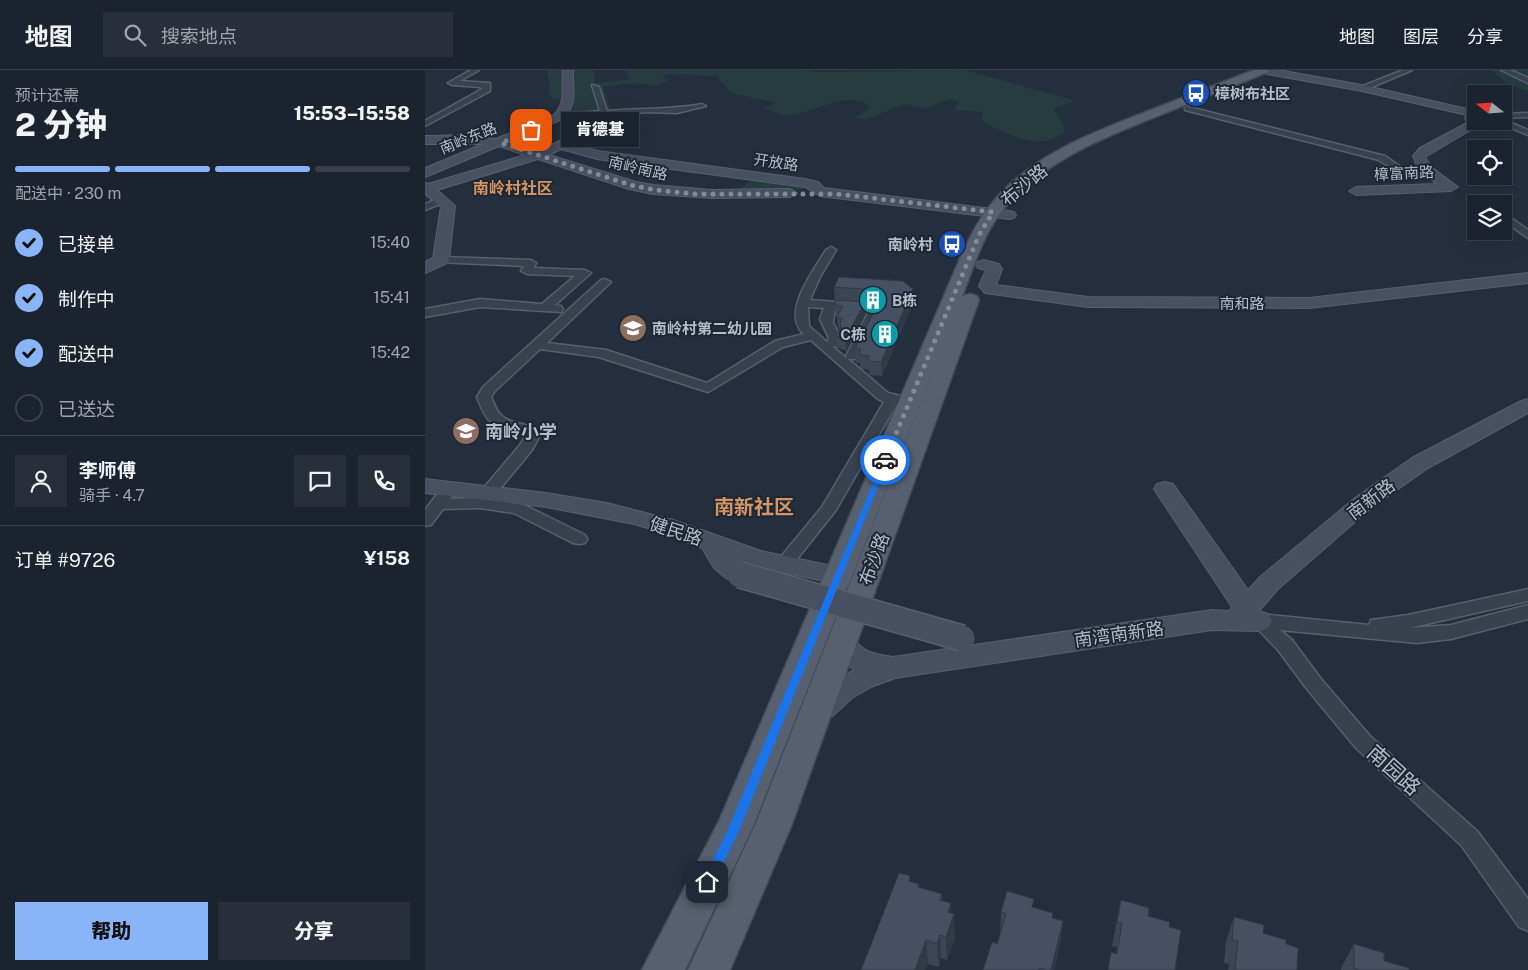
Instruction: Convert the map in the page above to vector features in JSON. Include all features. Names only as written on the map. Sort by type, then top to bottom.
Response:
[{"type":"main road","name":"布沙路","points":[[663,970],[734,829],[838,575],[901,401],[979,235],[1001,213],[1076,156],[1119,135],[1189,107],[1270,71]]},
{"type":"main road","name":"布沙路","points":[[709,970],[774,824],[995,236],[1001,213],[1011,193],[1041,168],[1108,131],[1270,71]]},
{"type":"street","points":[[425,124],[487,89],[483,87],[487,85],[452,83],[476,70]]},
{"type":"street","points":[[558,117],[569,104],[568,70]]},
{"type":"street","points":[[1363,88],[1409,70]]},
{"type":"street","points":[[1504,70],[1528,81]]},
{"type":"street","name":"樟富南路","points":[[1270,71],[1363,88],[1467,113]]},
{"type":"street","points":[[426,188],[538,156],[603,120],[604,115],[595,87]]},
{"type":"street","points":[[558,117],[604,115],[647,110],[677,111],[702,106]]},
{"type":"street","points":[[1189,107],[1385,156]]},
{"type":"street","points":[[1189,107],[1382,158],[1405,173]]},
{"type":"street","points":[[1513,116],[1528,115]]},
{"type":"street","name":"南岭东路","points":[[425,173],[501,143],[558,117]]},
{"type":"street","name":"樟富南路","points":[[1356,191],[1451,187],[1420,163],[1419,156],[1424,151],[1467,127]]},
{"type":"street","points":[[1513,127],[1528,133]]},
{"type":"street","name":"南岭南路","points":[[425,140],[475,139],[501,143],[634,186],[656,190],[695,194],[820,192]]},
{"type":"street","name":"开放路","points":[[560,145],[597,155],[805,183],[813,185],[820,192],[1001,213]]},
{"type":"street","points":[[426,188],[448,206],[449,214],[441,260]]},
{"type":"street","points":[[425,207],[442,200]]},
{"type":"street","points":[[1512,223],[1528,237],[1523,239],[1528,246]]},
{"type":"street","points":[[784,564],[827,510],[901,401],[883,396],[803,327],[800,316],[807,294],[831,250]]},
{"type":"street","points":[[425,268],[441,260],[531,263],[527,271],[585,274],[545,308]]},
{"type":"street","name":"南和路","points":[[984,265],[994,269],[987,286],[991,289],[1088,302],[1309,303],[1528,278]]},
{"type":"street","points":[[488,493],[527,447],[532,437],[530,432],[522,427],[500,422],[494,418],[484,397],[488,390],[605,282]]},
{"type":"street","points":[[425,313],[480,303],[573,311]]},
{"type":"street","points":[[804,303],[831,305],[872,313],[857,351]]},
{"type":"street","points":[[831,305],[826,315],[827,324],[835,338],[833,344]]},
{"type":"street","points":[[827,324],[839,326]]},
{"type":"street","points":[[536,345],[601,353],[708,388],[779,344],[812,336]]},
{"type":"street","name":"南新路","points":[[1247,616],[1269,583],[1363,503],[1420,463],[1528,405]]},
{"type":"street","points":[[1165,489],[1247,616]]},
{"type":"street","points":[[425,521],[438,493],[480,503],[518,509],[579,539]]},
{"type":"street","name":"健民路","points":[[438,493],[488,493],[535,499],[618,514],[665,525],[711,543],[719,558],[728,568],[740,575],[962,638],[991,653]]},
{"type":"street","points":[[547,538],[564,531]]},
{"type":"street","points":[[711,543],[739,554],[838,575]]},
{"type":"street","name":"南湾南新路","points":[[1346,628],[1408,622],[1528,595]]},
{"type":"street","name":"南湾南新路","points":[[815,716],[828,699],[847,686],[867,676],[894,667],[1212,620],[1247,616],[1417,636],[1451,632],[1528,612]]},
{"type":"street","name":"南园路","points":[[1247,616],[1285,645],[1314,684],[1363,742],[1469,838],[1528,919]]},
{"type":"street","name":"南湾南新路","points":[[842,643],[846,652],[857,660],[875,666],[894,667]]},
{"type":"green space","points":[[547,70],[594,70],[595,83],[631,79],[625,70],[796,70],[823,72],[965,70],[1076,101],[1053,108],[1063,124],[1065,132],[1055,138],[1036,141],[1017,137],[988,125],[982,120],[983,112],[954,110],[959,102],[950,99],[926,108],[904,104],[865,120],[854,118],[871,107],[863,102],[853,100],[800,113],[788,115],[777,113],[764,108],[776,103],[731,93],[716,76],[672,74],[662,75],[668,81],[658,86],[632,83],[603,87],[611,111],[580,114],[561,110],[564,100],[552,98],[548,93],[550,86]]},
{"type":"green space","points":[[1491,70],[1528,70],[1528,91],[1505,82]]},
{"type":"green space","points":[[752,180],[808,187],[801,190],[736,191]]},
{"type":"building","points":[[839,277],[903,281],[913,289],[881,362],[868,361],[869,356],[859,353],[861,349],[855,349],[883,294],[879,290],[834,287]]},
{"type":"building","points":[[835,300],[865,302],[845,339],[836,336],[843,318],[837,317],[843,306],[835,305]]},
{"type":"building","points":[[899,873],[910,876],[909,881],[919,884],[918,887],[942,894],[939,900],[951,903],[948,912],[954,914],[946,937],[940,935],[937,944],[926,940],[915,970],[861,970]]},
{"type":"building","points":[[1007,891],[1034,899],[1032,907],[1053,913],[1052,918],[1063,921],[1051,970],[1039,968],[1039,970],[983,970],[992,942],[997,944],[1006,914],[1001,912]]},
{"type":"building","points":[[1121,900],[1149,908],[1148,916],[1170,922],[1169,927],[1181,930],[1175,970],[1108,970],[1111,952],[1117,954],[1122,923],[1117,922]]},
{"type":"building","points":[[1234,917],[1264,925],[1263,933],[1286,940],[1286,944],[1298,948],[1297,970],[1235,970],[1238,941],[1232,939]]},
{"type":"building","points":[[1354,944],[1384,953],[1384,961],[1409,968],[1409,970],[1360,970],[1354,968]]},
{"type":"way so far","points":[[531,130],[501,143],[634,186],[656,190],[695,194],[820,192],[993,212],[979,235],[885,460]]},
{"type":"place","name":"樟树布社区","points":[[1196,93]]},
{"type":"place","name":"肯德基","points":[[531,130]]},
{"type":"place","name":"南岭村","points":[[952,244]]},
{"type":"place","name":"B栋","points":[[873,300]]},
{"type":"place","name":"南岭村第二幼儿园","points":[[633,328]]},
{"type":"place","name":"C栋","points":[[885,334]]},
{"type":"place","name":"南岭小学","points":[[466,431]]},
{"type":"district","name":"南岭村社区","points":[[513,188]]},
{"type":"district","name":"南新社区","points":[[754,507]]},
{"type":"route","points":[[707,882],[734,829],[885,460]]}]
